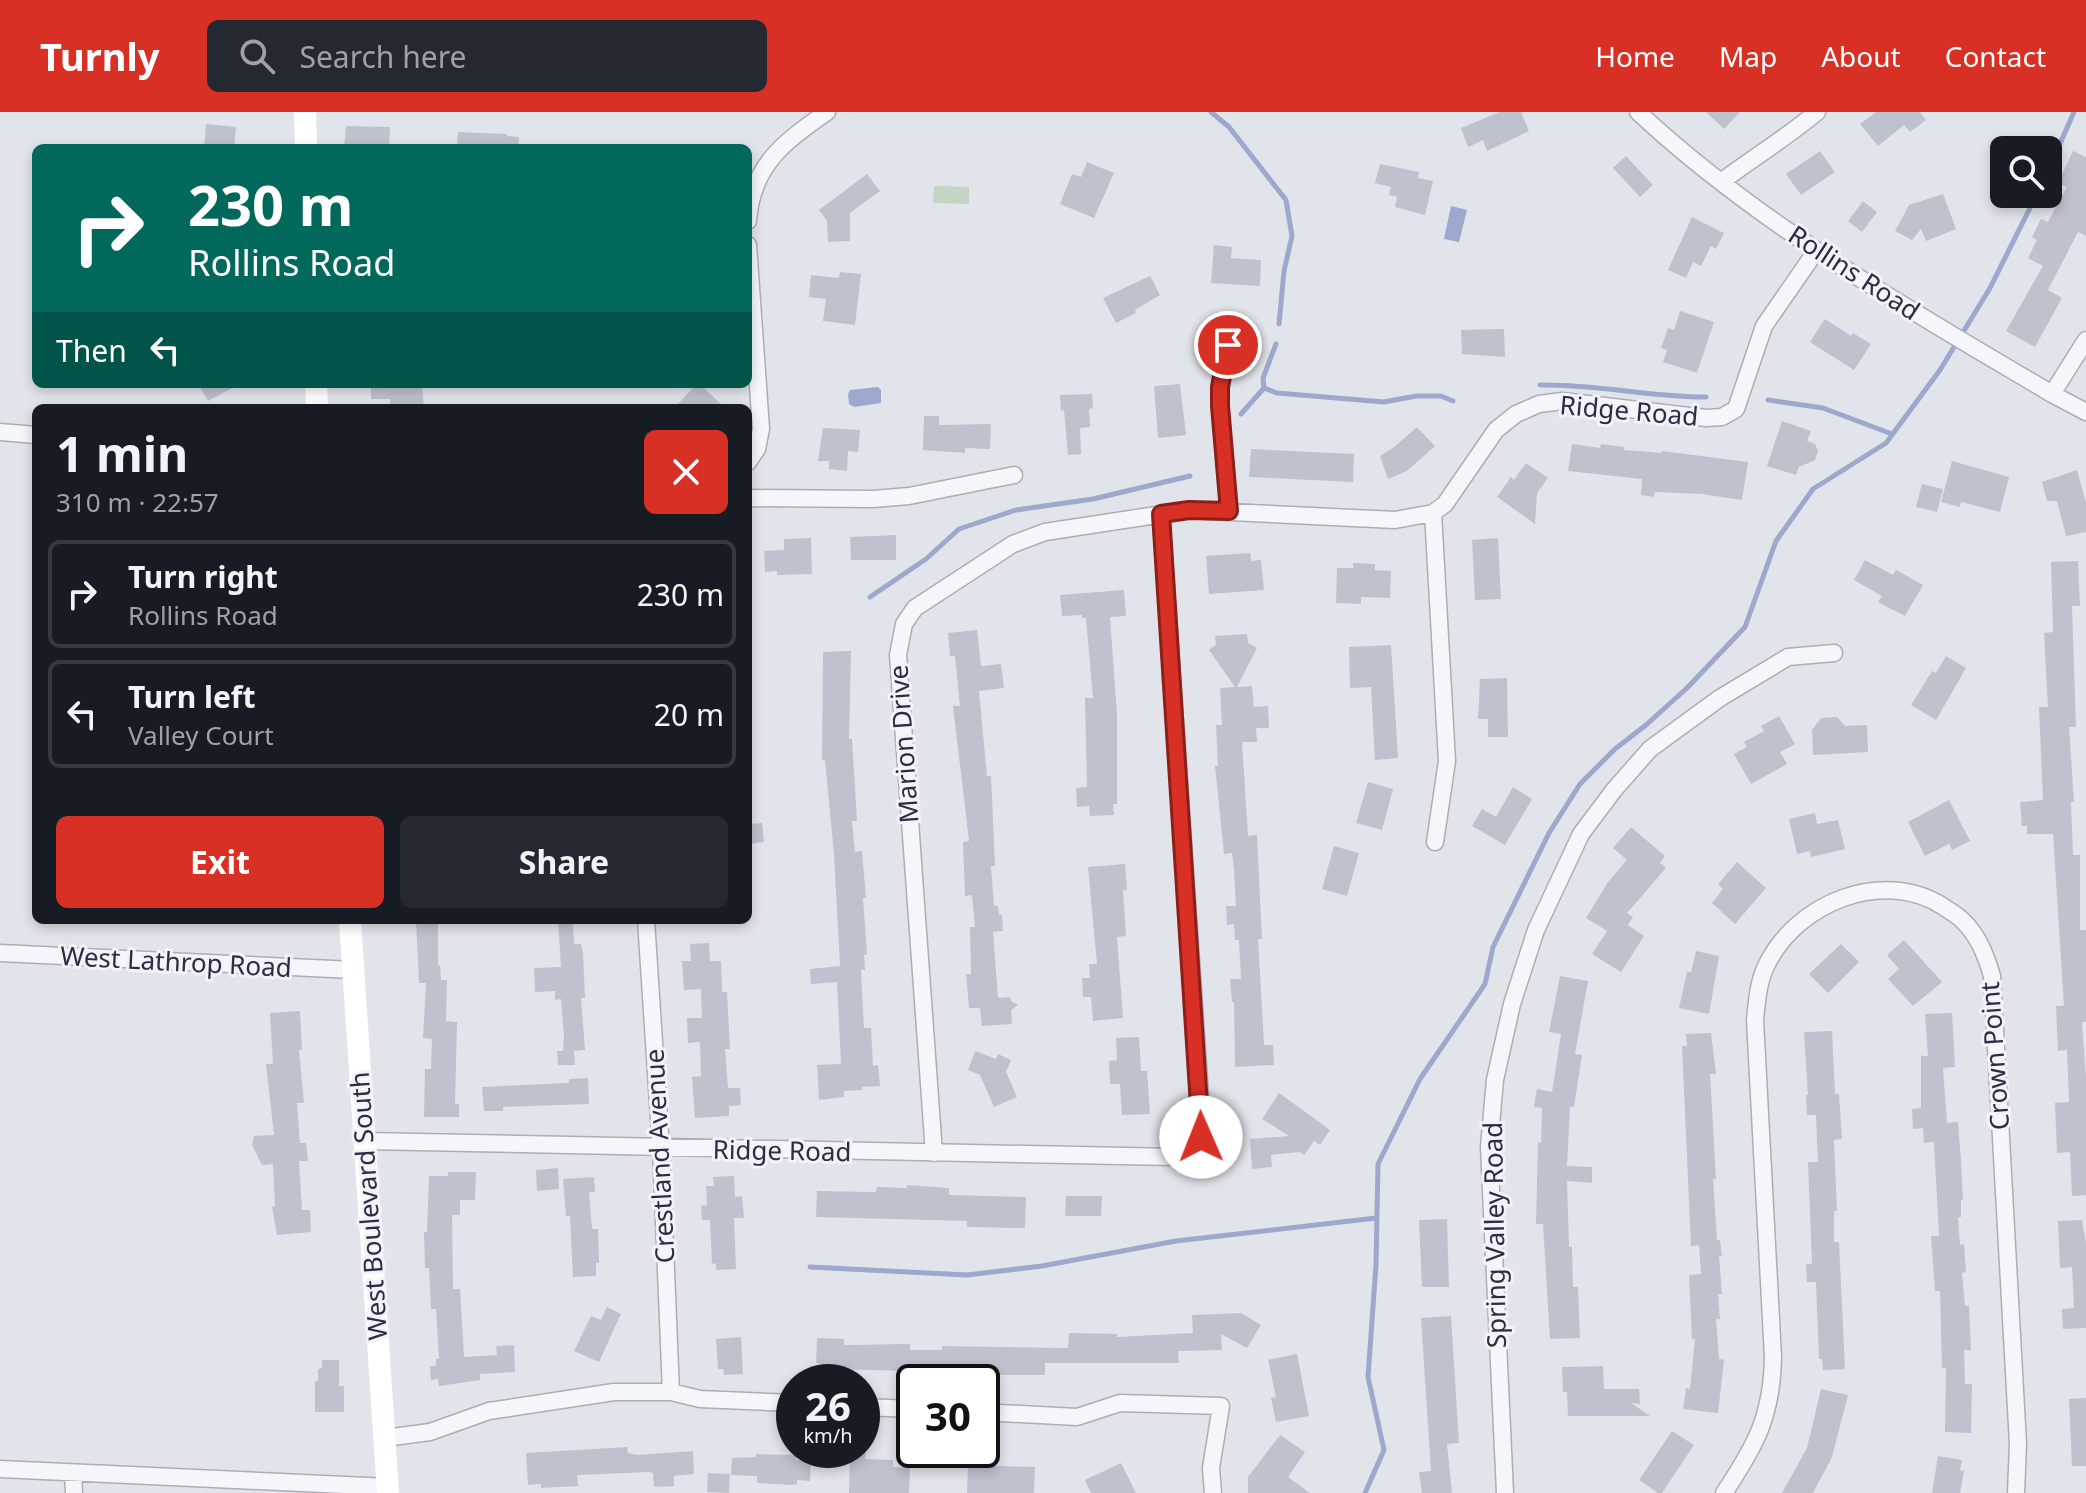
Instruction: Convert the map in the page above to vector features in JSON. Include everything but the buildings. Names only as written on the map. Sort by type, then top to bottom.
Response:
[{"type":"main road","points":[[305,112],[306,144]]},
{"type":"main road","name":"West Boulevard South","points":[[350,924],[388,1490]]},
{"type":"street","points":[[752,198],[754,187],[766,165],[787,140],[827,112]]},
{"type":"street","name":"Rollins Road","points":[[1638,112],[1682,154],[1816,251],[2086,412]]},
{"type":"street","points":[[1721,182],[1817,112]]},
{"type":"street","name":"Ridge Road","points":[[1433,513],[1445,504],[1496,430],[1516,414],[1539,404],[1562,401],[1706,418],[1722,417],[1736,409],[1764,326],[1816,251]]},
{"type":"street","points":[[752,302],[761,429],[757,449],[752,456]]},
{"type":"street","points":[[1228,332],[1220,406],[1229,511]]},
{"type":"street","points":[[2052,394],[2086,340]]},
{"type":"street","points":[[0,432],[32,435]]},
{"type":"street","points":[[752,498],[873,499],[909,496],[1014,475]]},
{"type":"street","points":[[1161,514],[1189,510],[1229,511],[1395,520],[1433,513],[1447,761],[1435,842]]},
{"type":"street","name":"Ridge Road","points":[[365,1141],[1174,1157],[1196,1148],[1202,1125],[1161,514]]},
{"type":"street","name":"Marion Drive","points":[[934,1153],[898,655],[904,624],[915,608],[1013,544],[1045,532],[1161,514]]},
{"type":"street","name":"Spring Valley Road","points":[[1505,1493],[1489,1147],[1495,1080],[1508,1019],[1536,930],[1581,834],[1650,749],[1720,698],[1788,657],[1834,653]]},
{"type":"street","name":"Crown Point","points":[[1724,1493],[1748,1457],[1765,1422],[1773,1389],[1755,1020],[1758,990],[1767,964],[1787,934],[1815,911],[1842,897],[1871,891],[1904,892],[1934,901],[1963,920],[1984,949],[1992,976],[2018,1444],[2016,1493]]},
{"type":"street","name":"Crestland Avenue","points":[[646,924],[661,1149],[671,1392]]},
{"type":"street","name":"West Lathrop Road","points":[[0,953],[353,970]]},
{"type":"street","points":[[385,1438],[430,1432],[489,1411],[551,1399],[614,1392],[671,1392],[700,1399],[776,1402]]},
{"type":"street","points":[[1000,1413],[1077,1417],[1120,1403],[1221,1406],[1211,1468],[1213,1493]]},
{"type":"street","points":[[0,1469],[388,1490]]},
{"type":"street","points":[[73,1473],[74,1493]]},
{"type":"green space","points":[[934,186],[969,187],[969,204],[933,203]]},
{"type":"water","points":[[1451,206],[1467,210],[1459,242],[1444,239]]},
{"type":"water","points":[[878,387],[881,403],[854,407],[849,404],[850,390]]},
{"type":"waterway","points":[[1211,112],[1229,127],[1286,200],[1292,236],[1284,271],[1279,324]]},
{"type":"waterway","points":[[2062,139],[2074,112]]},
{"type":"waterway","points":[[1365,1493],[1384,1450],[1368,1377],[1376,1265],[1378,1164],[1420,1079],[1485,984],[1493,947],[1549,833],[1580,784],[1615,749],[1687,688],[1745,627],[1776,541],[1813,489],[1886,443],[1940,370],[1990,288],[2030,208]]},
{"type":"waterway","points":[[1276,344],[1263,378],[1264,388],[1277,393],[1384,402],[1416,396],[1441,396],[1453,401]]},
{"type":"waterway","points":[[1540,385],[1706,397]]},
{"type":"waterway","points":[[1241,414],[1264,388]]},
{"type":"waterway","points":[[1768,400],[1823,408],[1892,434]]},
{"type":"waterway","points":[[870,597],[926,559],[959,529],[1016,510],[1093,499],[1190,476]]},
{"type":"waterway","points":[[810,1267],[967,1275],[1042,1266],[1176,1241],[1376,1218]]},
{"type":"route","points":[[1201,1137],[1161,514],[1189,510],[1229,511],[1220,406],[1220,387],[1228,345]]}]
